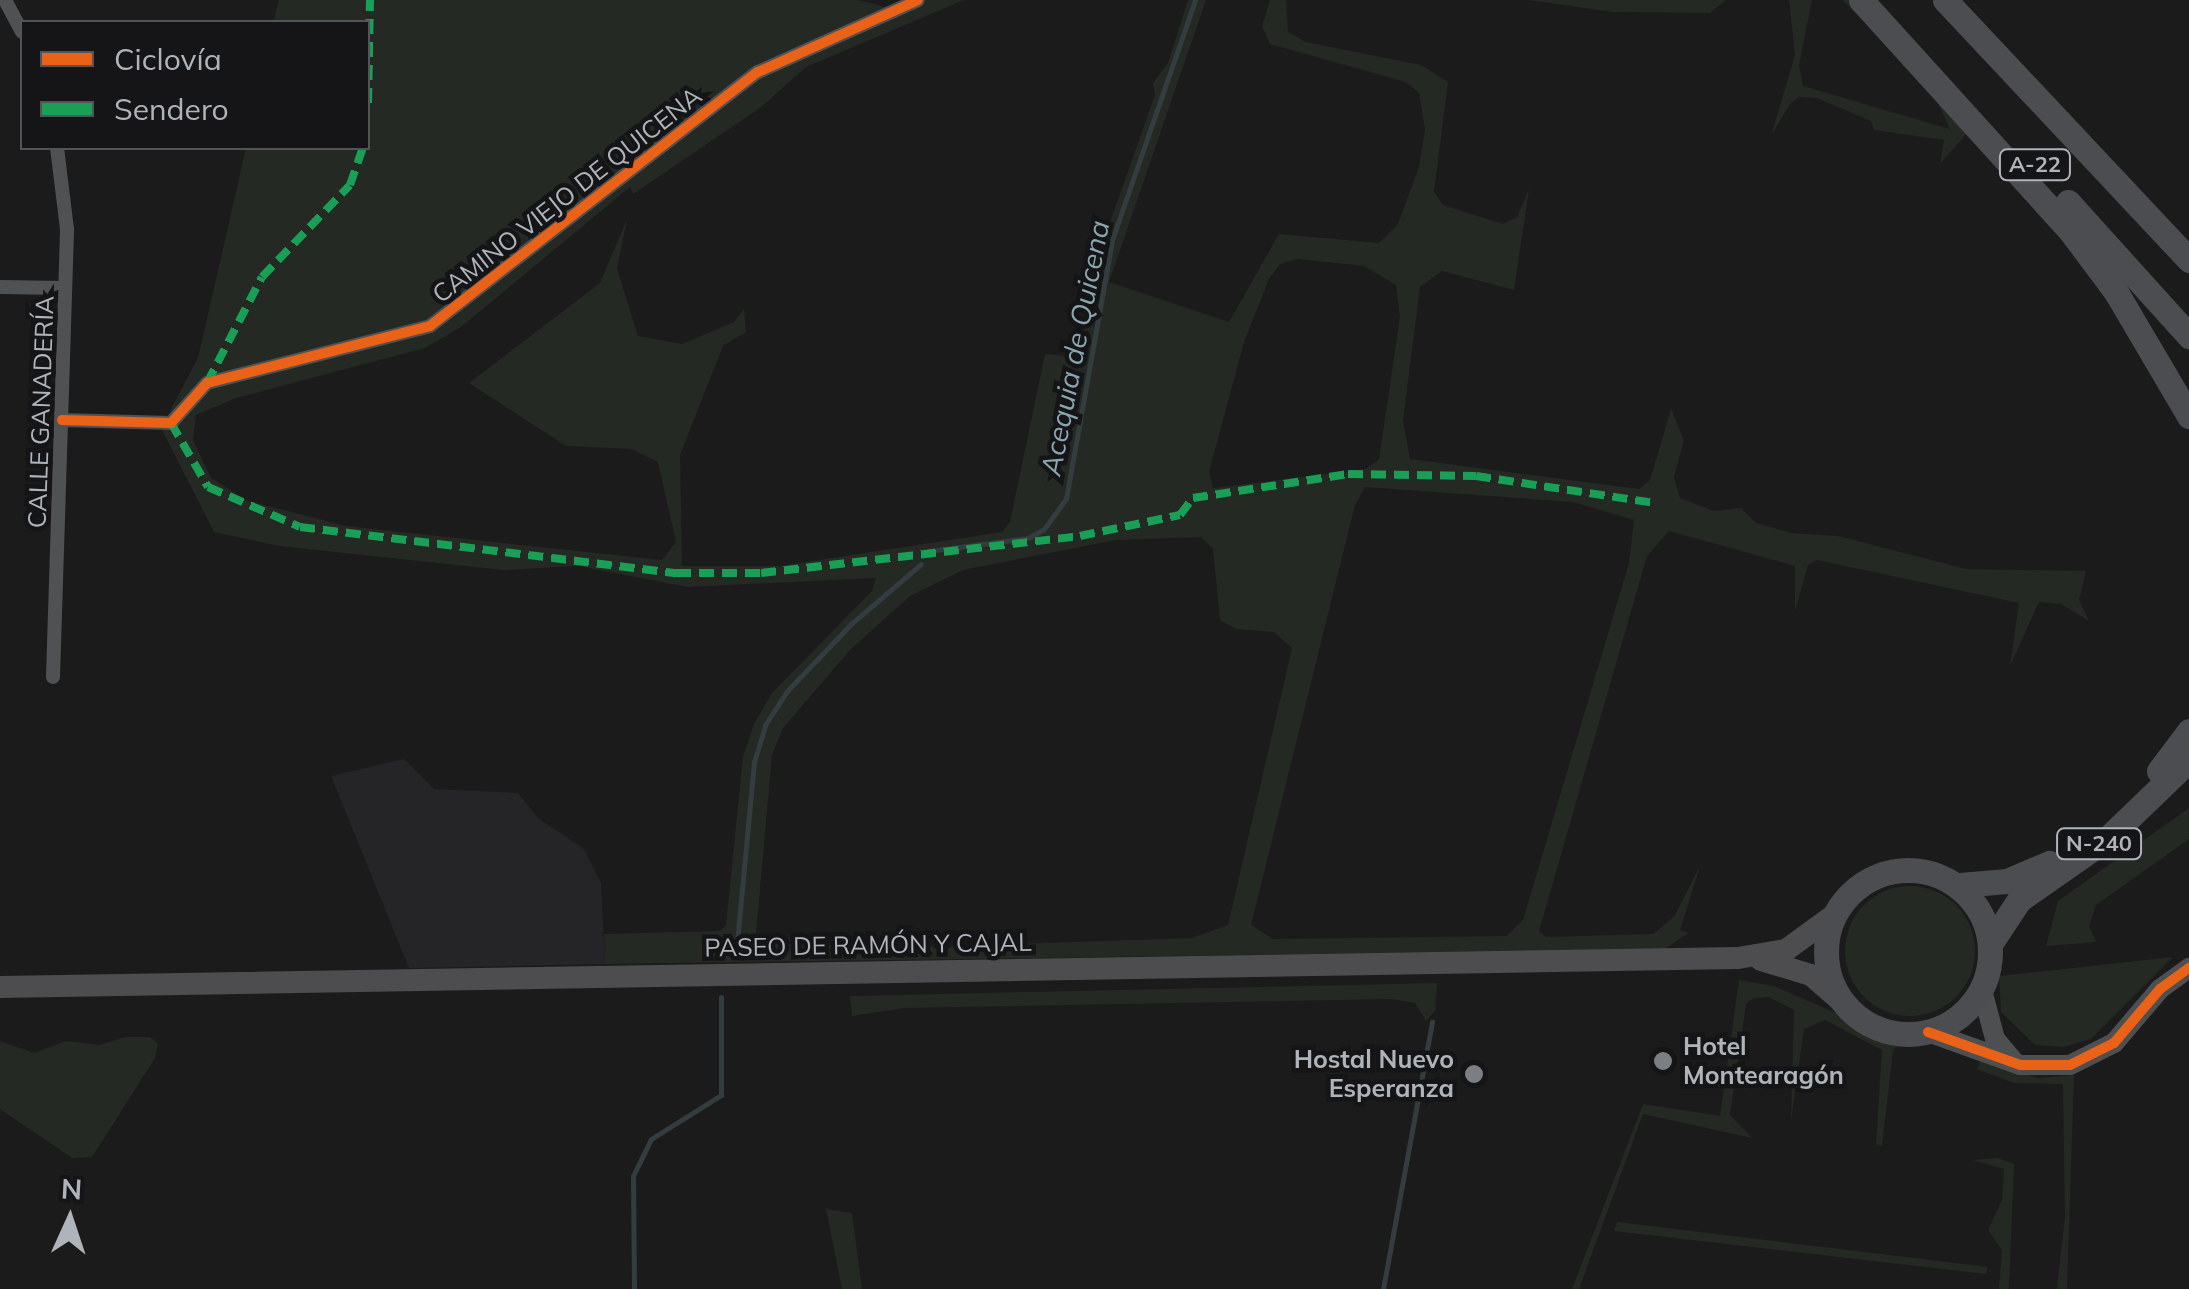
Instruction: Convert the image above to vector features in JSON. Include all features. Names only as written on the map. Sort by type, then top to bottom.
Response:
[{"type":"highway","points":[[1861,0],[2072,233],[2116,292],[2189,416]]},
{"type":"highway","name":"A-22","points":[[1874,0],[2013,140],[2189,336]]},
{"type":"highway","name":"A-22","points":[[1945,0],[2189,260]]},
{"type":"highway","points":[[2104,834],[2189,731]]},
{"type":"highway","name":"N-240","points":[[2013,891],[2104,834],[2184,774]]},
{"type":"highway","points":[[1925,872],[1960,886],[2013,891],[1990,944],[1982,990],[1968,1009],[1928,1032],[1881,1030],[1843,1003],[1827,970],[1834,914],[1855,890],[1882,874],[1925,872]]},
{"type":"highway","points":[[1960,886],[1986,924],[1990,944]]},
{"type":"main road","points":[[1738,958],[1786,950],[1834,914]]},
{"type":"main road","points":[[1738,958],[1784,962],[1843,1003]]},
{"type":"main road","name":"PASEO DE RAMÓN Y CAJAL","points":[[0,987],[1738,958]]},
{"type":"street","points":[[4,0],[20,28]]},
{"type":"street","name":"CAMINO VIEJO DE QUICENA","points":[[62,420],[171,423],[207,383],[430,326],[758,72],[918,0]]},
{"type":"street","name":"CALLE GANADERÍA","points":[[52,677],[65,288],[57,150]]},
{"type":"street","points":[[0,287],[65,288]]},
{"type":"street","points":[[1928,1032],[2020,1065],[2052,1068],[2100,1054],[2160,989],[2189,968]]},
{"type":"street","points":[[1982,990],[1995,1039],[2020,1065]]},
{"type":"shaded area","points":[[279,0],[858,0],[885,7],[903,0],[964,0],[806,67],[760,108],[633,194],[630,187],[461,327],[425,348],[236,398],[196,415],[193,440],[211,478],[248,501],[346,526],[662,560],[676,542],[658,462],[631,449],[566,446],[469,383],[600,283],[627,219],[617,269],[638,336],[682,344],[734,322],[744,309],[746,332],[723,346],[680,455],[682,566],[780,566],[1002,532],[1010,522],[1045,354],[1066,356],[1082,337],[1103,242],[1155,95],[1153,83],[1168,63],[1188,0],[1206,0],[1109,282],[1229,322],[1279,234],[1379,243],[1398,224],[1419,167],[1425,130],[1419,93],[1406,82],[1270,44],[1262,26],[1270,0],[1286,0],[1288,32],[1306,42],[1421,65],[1448,82],[1434,192],[1443,205],[1503,224],[1517,217],[1529,189],[1514,290],[1442,271],[1420,287],[1403,420],[1410,459],[1639,489],[1650,480],[1671,409],[1684,440],[1674,477],[1680,498],[1714,511],[1741,508],[1756,523],[1792,533],[1838,536],[1966,569],[2086,571],[2079,600],[2089,621],[2061,604],[2039,602],[2010,666],[2019,603],[1817,560],[1808,565],[1795,611],[1795,566],[1669,531],[1647,556],[1539,931],[1546,937],[1653,934],[1674,917],[1700,866],[1680,930],[1688,933],[1665,949],[605,964],[604,934],[720,931],[726,925],[743,757],[754,724],[772,693],[872,591],[876,578],[688,587],[578,566],[503,570],[279,546],[214,532],[161,428],[198,358],[246,150],[370,150],[370,20],[274,20]],"holes":[[[1298,259],[1364,266],[1396,285],[1400,317],[1379,459],[1366,469],[1213,488],[1209,472],[1244,342],[1269,279],[1280,264]],[[1365,487],[1573,502],[1634,520],[1629,563],[1523,920],[1507,936],[1273,939],[1251,925],[1355,505]],[[1201,537],[1213,549],[1220,620],[1236,629],[1274,632],[1292,648],[1228,925],[1192,938],[901,948],[766,943],[756,933],[772,755],[783,728],[850,650],[910,596],[963,570],[1116,540]]]},
{"type":"shaded area","points":[[1528,0],[1726,0],[1710,13],[1613,12]]},
{"type":"shaded area","points":[[1789,0],[1812,0],[1799,65],[1803,86],[1950,129],[1934,95],[1903,57],[1842,0],[1860,0],[1968,132],[1940,164],[1944,140],[1874,130],[1871,121],[1817,98],[1799,97],[1790,104],[1771,136],[1795,55]]},
{"type":"shaded area","points":[[404,759],[434,789],[518,793],[538,818],[584,849],[601,883],[605,964],[409,968],[331,776]]},
{"type":"shaded area","points":[[2189,808],[2189,839],[2096,905],[2089,926],[2096,942],[2046,946],[2058,901]]},
{"type":"shaded area","points":[[1910,886],[1935,891],[1956,905],[1970,926],[1975,951],[1970,976],[1956,997],[1935,1011],[1910,1016],[1885,1011],[1864,997],[1850,976],[1845,951],[1850,926],[1864,905],[1885,891]]},
{"type":"shaded area","points":[[2173,957],[2091,1039],[2063,1047],[2035,1045],[2001,1012],[1999,976]]},
{"type":"shaded area","points":[[1739,980],[1774,986],[1903,1042],[1893,1050],[1882,1146],[1876,1144],[1882,1050],[1825,1020],[1804,1029],[1791,1121],[1794,1010],[1769,997],[1754,998],[1746,1004],[1730,1115],[1752,1138],[1643,1114],[1579,1289],[1572,1289],[1643,1104],[1720,1116]]},
{"type":"shaded area","points":[[1437,983],[1435,1011],[1426,1021],[1415,1003],[1392,999],[905,1008],[852,1016],[850,996]]},
{"type":"shaded area","points":[[125,1037],[150,1037],[158,1044],[155,1058],[92,1157],[72,1158],[0,1109],[0,1041],[34,1053],[66,1041],[100,1045]]},
{"type":"shaded area","points":[[1980,1061],[2039,1078],[2074,1075],[2067,1289],[2057,1289],[2065,1216],[2063,1084],[2014,1083],[1977,1069]]},
{"type":"shaded area","points":[[1998,1158],[2014,1164],[2009,1289],[1999,1289],[2002,1250],[1988,1230],[2002,1200],[2004,1169],[1972,1160]]},
{"type":"shaded area","points":[[826,1209],[852,1213],[862,1289],[842,1289]]},
{"type":"shaded area","points":[[1617,1222],[1988,1267],[1986,1274],[1614,1231]]},
{"type":"waterway","name":"Acequia de Quicena","points":[[928,551],[1028,538],[1044,529],[1066,499],[1112,240],[1195,0]]},
{"type":"waterway","name":"Acequia de Quicena","points":[[723,957],[737,942],[754,762],[765,725],[787,691],[851,624],[921,564]]},
{"type":"waterway","name":"Acequia de Quicena","points":[[634,1289],[633,1176],[651,1139],[721,1095],[721,997]]},
{"type":"waterway","points":[[1383,1289],[1432,1021]]},
{"type":"marked path","points":[[370,0],[370,20]]},
{"type":"marked path","points":[[207,383],[262,277],[350,185],[362,150]]},
{"type":"marked path","points":[[171,423],[208,487],[300,527],[676,573],[761,573],[1080,536],[1180,515],[1193,498],[1348,474],[1476,476],[1654,503]]},
{"type":"cycle path","points":[[62,420],[171,423],[207,383],[430,326],[758,72],[918,0]]},
{"type":"cycle path","points":[[1928,1032],[2020,1065],[2070,1065],[2114,1043],[2160,989],[2189,968]]},
{"type":"place","name":"Hotel Montearagón","points":[[1663,1061]]},
{"type":"place","name":"Hostal Nuevo Esperanza","points":[[1474,1074]]}]
